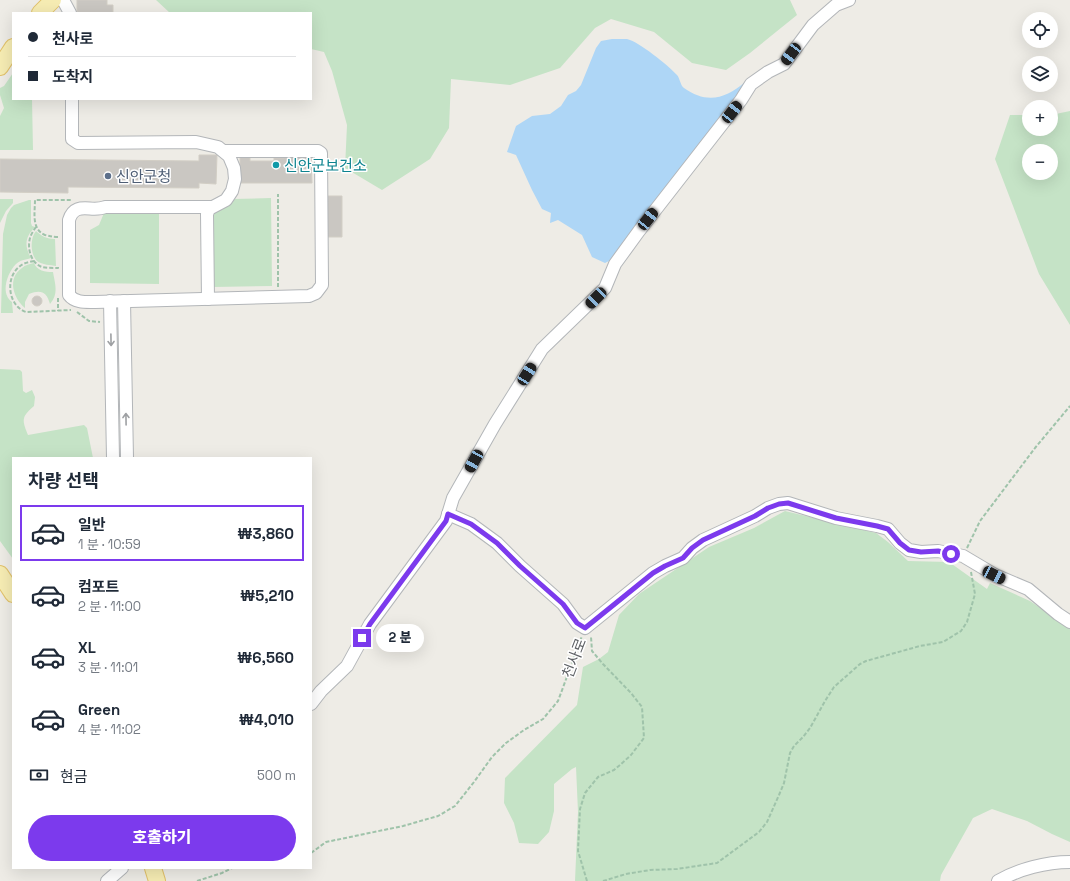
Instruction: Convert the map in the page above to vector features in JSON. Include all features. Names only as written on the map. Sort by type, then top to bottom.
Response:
[{"type":"main road","points":[[41,12],[53,0]]},
{"type":"main road","points":[[0,67],[12,49]]},
{"type":"main road","points":[[0,574],[12,592]]},
{"type":"main road","points":[[153,869],[157,881]]},
{"type":"street","points":[[63,0],[69,12]]},
{"type":"street","points":[[312,703],[321,691],[348,666],[370,624],[446,521],[453,498],[495,424],[542,349],[605,288],[619,258],[752,84],[768,72],[784,64],[813,25],[836,5],[849,0]]},
{"type":"street","points":[[72,100],[72,139],[78,143],[196,142],[218,147],[229,156],[234,168],[235,179],[232,190],[226,200],[211,207],[105,207],[82,208],[73,212],[69,220],[69,294],[71,298],[82,302],[309,296],[316,293],[322,285],[321,153],[318,151],[224,151]]},
{"type":"street","points":[[208,299],[207,214],[211,207]]},
{"type":"street","points":[[110,301],[113,457]]},
{"type":"street","points":[[124,301],[127,457]]},
{"type":"street","name":"천사로","points":[[587,626],[653,573],[683,558],[692,548],[703,540],[755,516],[768,508],[779,504],[788,503],[836,518],[888,529],[900,543],[909,550],[921,552],[938,551],[966,558],[994,575],[1028,590],[1070,622]]},
{"type":"street","points":[[448,514],[471,524],[497,543],[520,566],[563,604],[577,623],[587,626]]},
{"type":"street","points":[[998,881],[1038,866],[1070,862]]},
{"type":"street","points":[[107,881],[121,869]]},
{"type":"path","points":[[278,194],[278,297]]},
{"type":"path","points":[[36,227],[31,234],[29,245],[29,251],[34,261],[42,267],[58,268],[58,261]]},
{"type":"path","points":[[34,261],[18,267],[10,283],[14,301],[21,309],[26,312],[75,310],[76,299]]},
{"type":"path","points":[[603,881],[626,874],[650,870],[676,870],[717,863],[759,832],[767,822],[784,783],[790,753],[794,746],[810,728],[834,687],[860,664],[866,661],[942,642],[961,631],[967,622],[974,594],[966,558],[980,522],[1035,448],[1070,406]]},
{"type":"path","points":[[587,626],[591,637],[592,651],[642,707],[644,738],[631,755],[614,770],[598,777],[585,793],[580,809],[578,851],[587,881]]},
{"type":"path","name":"천사로","points":[[312,852],[326,842],[402,826],[438,816],[455,806],[492,757],[506,743],[524,730],[543,720],[558,701],[587,626]]},
{"type":"path","points":[[197,881],[230,869]]},
{"type":"green space","points":[[156,0],[790,0],[797,15],[750,53],[726,70],[692,63],[654,32],[611,19],[595,28],[560,68],[510,85],[451,79],[449,128],[430,159],[382,190],[345,168],[347,125],[332,71],[324,52],[312,49],[312,12],[169,12]]},
{"type":"green space","points":[[12,74],[12,100],[32,100],[33,150],[0,150],[0,116],[4,108],[0,95],[0,88],[4,86]]},
{"type":"green space","points":[[1070,111],[1070,325],[1039,274],[995,159],[1010,115],[1022,115],[1022,136],[1058,136],[1058,114]]},
{"type":"green space","points":[[271,198],[272,286],[213,287],[212,214],[233,199]]},
{"type":"green space","points":[[0,199],[13,199],[13,203],[6,211],[0,223]]},
{"type":"green space","points":[[31,200],[31,223],[32,226],[35,227],[27,238],[27,250],[31,258],[18,263],[10,273],[6,283],[6,294],[12,302],[13,313],[1,313],[3,234],[7,215],[14,205]]},
{"type":"green space","points":[[104,213],[159,214],[159,284],[90,283],[90,230],[99,225]]},
{"type":"green space","points":[[36,231],[44,237],[55,239],[56,266],[46,265],[37,261],[35,258],[32,250],[32,242]]},
{"type":"green space","points":[[34,263],[39,269],[53,272],[55,296],[50,304],[47,297],[43,293],[37,292],[29,294],[25,302],[25,308],[17,299],[15,294],[13,288],[14,277],[17,272],[25,266]]},
{"type":"green space","points":[[0,369],[20,370],[22,372],[23,391],[26,393],[32,390],[35,397],[34,406],[27,413],[24,419],[28,435],[84,425],[87,428],[93,457],[12,457],[12,558],[0,541]]},
{"type":"green space","points":[[785,511],[876,533],[908,561],[949,562],[987,589],[990,583],[1030,601],[1070,628],[1070,842],[1027,821],[992,809],[973,818],[941,875],[940,881],[575,881],[578,812],[576,767],[554,784],[554,811],[549,832],[538,844],[519,843],[514,823],[504,803],[505,778],[577,705],[583,667],[599,659],[608,652],[619,615],[639,594],[709,547],[754,528]]},
{"type":"water","points":[[627,39],[638,44],[661,60],[673,71],[678,76],[684,88],[700,96],[708,98],[723,96],[738,88],[745,82],[737,97],[613,259],[605,263],[592,257],[582,235],[558,220],[550,223],[551,213],[542,209],[516,155],[507,152],[516,126],[532,116],[550,114],[561,106],[568,95],[576,91],[581,85],[596,48],[601,41]]},
{"type":"building","points":[[77,0],[107,0],[107,5],[113,5],[113,12],[77,12]]},
{"type":"building","name":"신안군보건소","points":[[240,152],[250,152],[250,161],[274,161],[274,158],[284,158],[284,155],[311,155],[312,183],[240,183]]},
{"type":"building","name":"신안군청","points":[[199,155],[217,155],[216,184],[199,183],[199,188],[68,187],[68,193],[0,192],[0,159],[199,161]]},
{"type":"building","points":[[326,196],[342,196],[342,237],[327,237]]},
{"type":"building","points":[[37,296],[42,301],[37,306],[32,301]]},
{"type":"place","name":"신안군보건소","points":[[276,165]]},
{"type":"place","name":"신안군청","points":[[108,176]]},
{"type":"route","points":[[362,638],[370,624],[446,521],[448,514],[471,524],[497,543],[520,566],[563,604],[577,623],[585,628],[653,573],[683,558],[692,548],[703,540],[779,504],[788,503],[836,518],[888,529],[900,543],[909,550],[921,552],[938,551],[951,554]]}]
